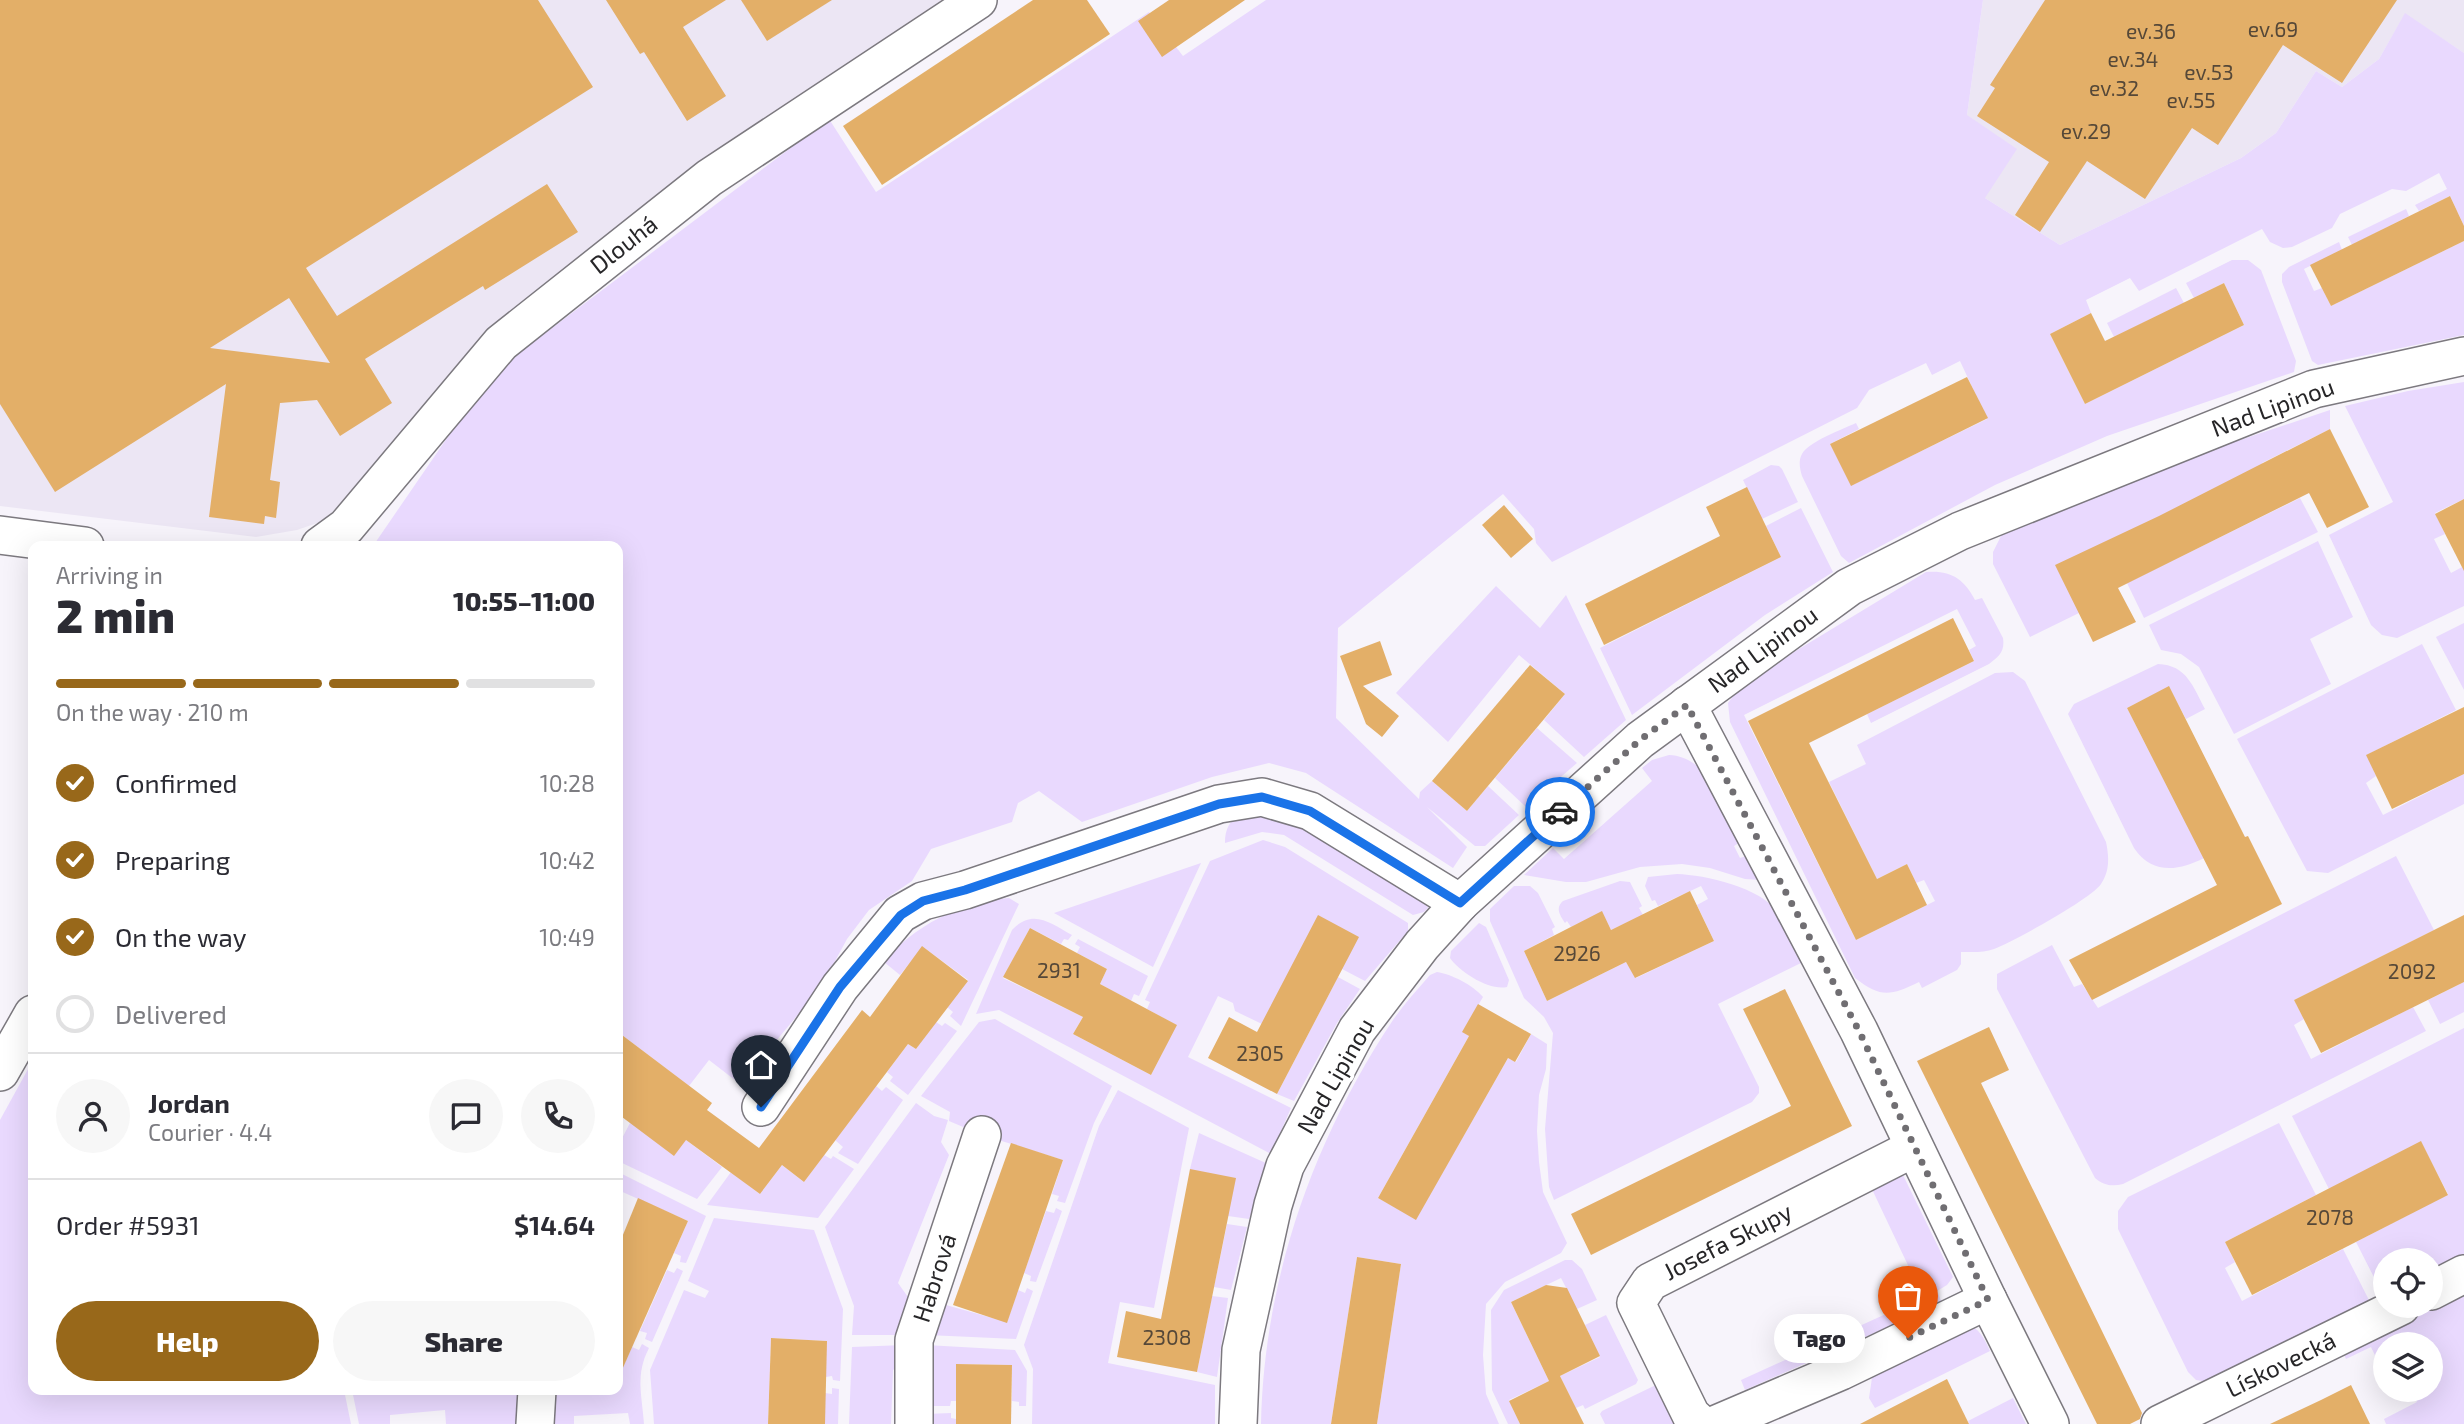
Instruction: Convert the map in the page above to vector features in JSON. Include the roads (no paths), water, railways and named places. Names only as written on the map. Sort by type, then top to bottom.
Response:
[{"type":"street","name":"Dlouhá","points":[[327,541],[346,527],[501,342],[709,178],[978,0]]},
{"type":"street","name":"Nad Lipinou","points":[[1238,1424],[1241,1350],[1273,1205],[1285,1166],[1357,1030],[1460,903],[1640,740],[1849,587],[1960,531],[2314,389],[2464,356]]},
{"type":"street","points":[[0,535],[46,541]]},
{"type":"street","points":[[1687,705],[1859,1031],[2050,1424]]},
{"type":"street","points":[[761,1107],[840,987],[901,915],[923,901],[965,890],[1219,804],[1262,797],[1310,811],[1460,903]]},
{"type":"street","points":[[0,1072],[28,1023]]},
{"type":"street","name":"Habrová","points":[[914,1424],[915,1340],[982,1135]]},
{"type":"street","name":"Josefa Skupy","points":[[1701,1424],[1691,1415],[1636,1303],[1650,1282],[1914,1148]]},
{"type":"street","points":[[2443,1285],[2464,1274]]},
{"type":"street","points":[[1717,1424],[1841,1371],[1988,1300]]},
{"type":"street","name":"Lískovecká","points":[[2160,1424],[2376,1318]]},
{"type":"street","points":[[535,1424],[537,1395]]},
{"type":"place","name":"Tago","points":[[1908,1338]]}]
